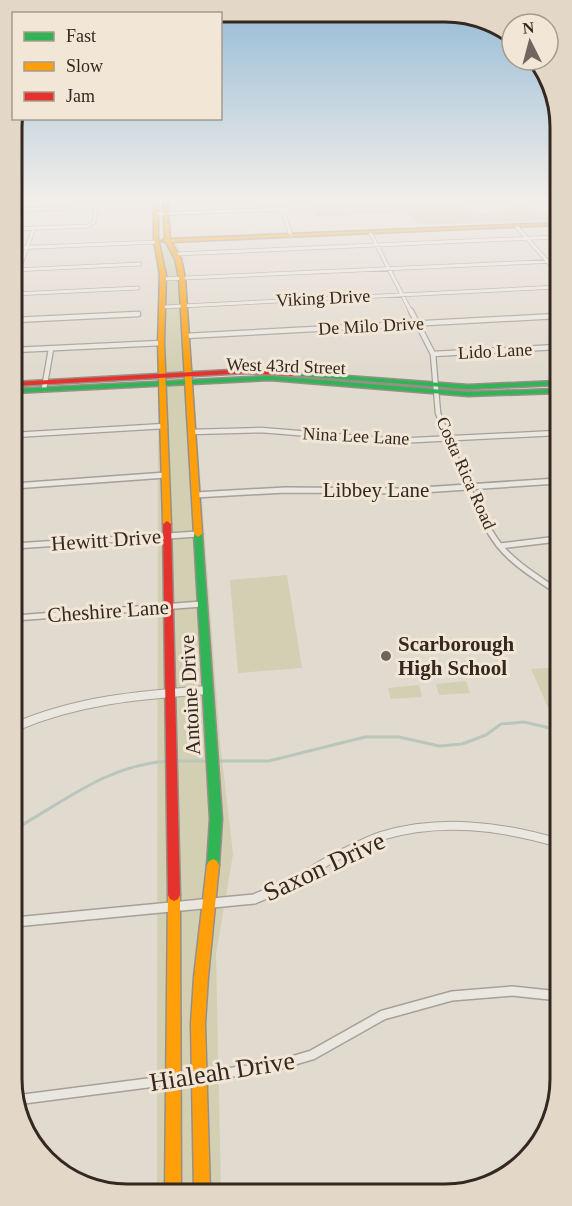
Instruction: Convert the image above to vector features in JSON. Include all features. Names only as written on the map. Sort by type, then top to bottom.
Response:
[{"type":"main road","name":"Antoine Drive","points":[[166,255],[161,343],[164,379],[174,908],[173,1184]]},
{"type":"main road","name":"Antoine Drive","points":[[172,255],[182,278],[216,819],[216,850],[199,1003],[202,1184]]},
{"type":"main road","name":"West 43rd Street","points":[[23,390],[44,386],[164,379],[308,377],[437,388],[468,394],[550,391]]},
{"type":"main road","name":"West 43rd Street","points":[[437,388],[550,383]]},
{"type":"main road","name":"West 43rd Street","points":[[23,385],[44,386]]},
{"type":"street","name":"Costa Rica Road","points":[[383,255],[433,354],[438,413],[484,523],[500,546],[524,569],[550,586]]},
{"type":"street","points":[[542,255],[550,264]]},
{"type":"street","points":[[163,279],[547,261]]},
{"type":"street","points":[[23,270],[140,264]]},
{"type":"street","name":"Viking Drive","points":[[162,307],[550,287]]},
{"type":"street","points":[[23,294],[138,288]]},
{"type":"street","points":[[23,320],[138,314]]},
{"type":"street","name":"De Milo Drive","points":[[185,336],[550,316]]},
{"type":"street","points":[[23,350],[161,343]]},
{"type":"street","name":"Lido Lane","points":[[433,354],[550,347]]},
{"type":"street","points":[[44,386],[51,349]]},
{"type":"street","points":[[23,434],[165,426]]},
{"type":"street","name":"Nina Lee Lane","points":[[191,432],[261,430],[395,441],[550,433]]},
{"type":"street","points":[[23,485],[166,475]]},
{"type":"street","name":"Libbey Lane","points":[[195,495],[256,490],[407,491],[550,481]]},
{"type":"street","name":"Hewitt Drive","points":[[23,545],[198,534]]},
{"type":"street","points":[[500,546],[550,540]]},
{"type":"street","name":"Cheshire Lane","points":[[22,617],[202,604]]},
{"type":"street","points":[[22,723],[35,717],[95,699],[207,690]]},
{"type":"street","name":"Saxon Drive","points":[[22,921],[254,899],[294,883],[333,858],[381,836],[438,826],[484,826],[549,840]]},
{"type":"street","name":"Hialeah Drive","points":[[25,1099],[271,1067],[312,1056],[383,1015],[452,996],[512,992],[549,995]]},
{"type":"shaded area","points":[[155,255],[184,257],[220,742],[233,854],[216,954],[221,1184],[157,1184],[157,265]]},
{"type":"shaded area","points":[[287,575],[302,668],[238,673],[230,580]]},
{"type":"shaded area","points":[[549,668],[549,708],[548,707],[531,669]]},
{"type":"shaded area","points":[[466,681],[470,693],[439,695],[436,684]]},
{"type":"shaded area","points":[[419,685],[422,697],[391,699],[388,688]]},
{"type":"waterway","points":[[216,761],[269,761],[365,737],[399,737],[439,746],[462,744],[486,735],[501,724],[524,722],[549,728]]},
{"type":"waterway","points":[[22,825],[107,777],[126,769],[169,761]]},
{"type":"waterway","points":[[174,761],[208,761]]},
{"type":"traffic: fast","points":[[293,374],[468,387],[550,383]]},
{"type":"traffic: fast","points":[[23,391],[270,378],[468,394],[550,391]]},
{"type":"traffic: fast","points":[[198,534],[216,819],[213,865]]},
{"type":"traffic: slow","points":[[159,255],[163,275],[161,343],[167,524]]},
{"type":"traffic: slow","points":[[176,255],[182,278],[198,534]]},
{"type":"traffic: slow","points":[[202,1184],[198,1024],[213,865]]},
{"type":"traffic: slow","points":[[173,1184],[174,895]]},
{"type":"traffic: jam","points":[[23,384],[248,371],[293,374]]},
{"type":"traffic: jam","points":[[167,524],[174,895]]},
{"type":"place","name":"Scarborough High School","points":[[386,656]]}]
